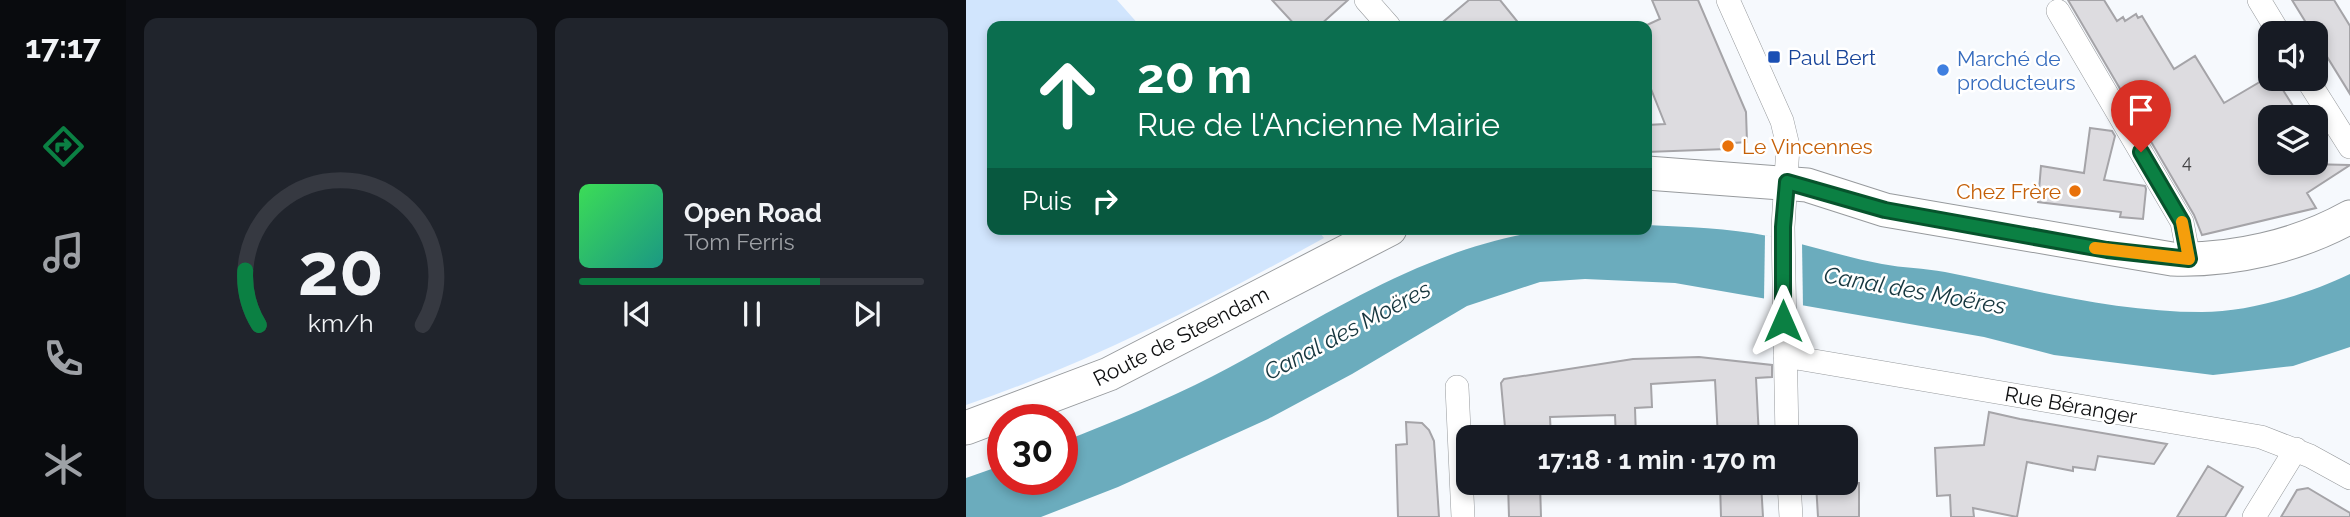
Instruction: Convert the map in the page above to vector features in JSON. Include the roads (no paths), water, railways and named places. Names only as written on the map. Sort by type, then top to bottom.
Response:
[{"type":"street","points":[[1366,0],[1385,21]]},
{"type":"street","points":[[1728,0],[1782,121],[1788,146],[1783,227],[1787,425]]},
{"type":"street","points":[[2259,0],[2272,21]]},
{"type":"street","points":[[2058,11],[2182,222],[2189,259]]},
{"type":"street","points":[[2315,91],[2350,147]]},
{"type":"street","points":[[1652,173],[1787,182],[1885,210],[2121,252],[2189,259],[2230,256],[2267,248],[2314,234],[2350,217]]},
{"type":"street","name":"Route de Steendam","points":[[966,428],[1109,374],[1378,235]]},
{"type":"street","name":"Rue Béranger","points":[[1785,356],[2261,437],[2296,449],[2350,478]]},
{"type":"street","points":[[1457,387],[1463,517]]},
{"type":"street","points":[[2254,517],[2296,449]]},
{"type":"street","points":[[1790,495],[1791,517]]},
{"type":"water","name":"Canal des Moëres","points":[[1652,225],[1708,228],[1753,233],[1882,264],[1945,272],[2105,304],[2202,312],[2239,309],[2297,295],[2350,274],[2350,347],[2293,366],[2213,375],[2054,355],[1984,337],[1675,283],[1585,279],[1540,282],[1467,306],[1352,374],[1268,419],[1118,487],[1041,517],[966,517],[966,478],[987,471],[987,495],[1078,495],[1078,435],[1195,385],[1364,293],[1442,258],[1521,235],[1652,235]]},
{"type":"place","name":"Paul Bert","points":[[1774,57]]},
{"type":"place","name":"Marché de producteurs","points":[[1943,70]]},
{"type":"place","name":"Le Vincennes","points":[[1728,146]]},
{"type":"place","name":"Chez Frère","points":[[2075,191]]}]
